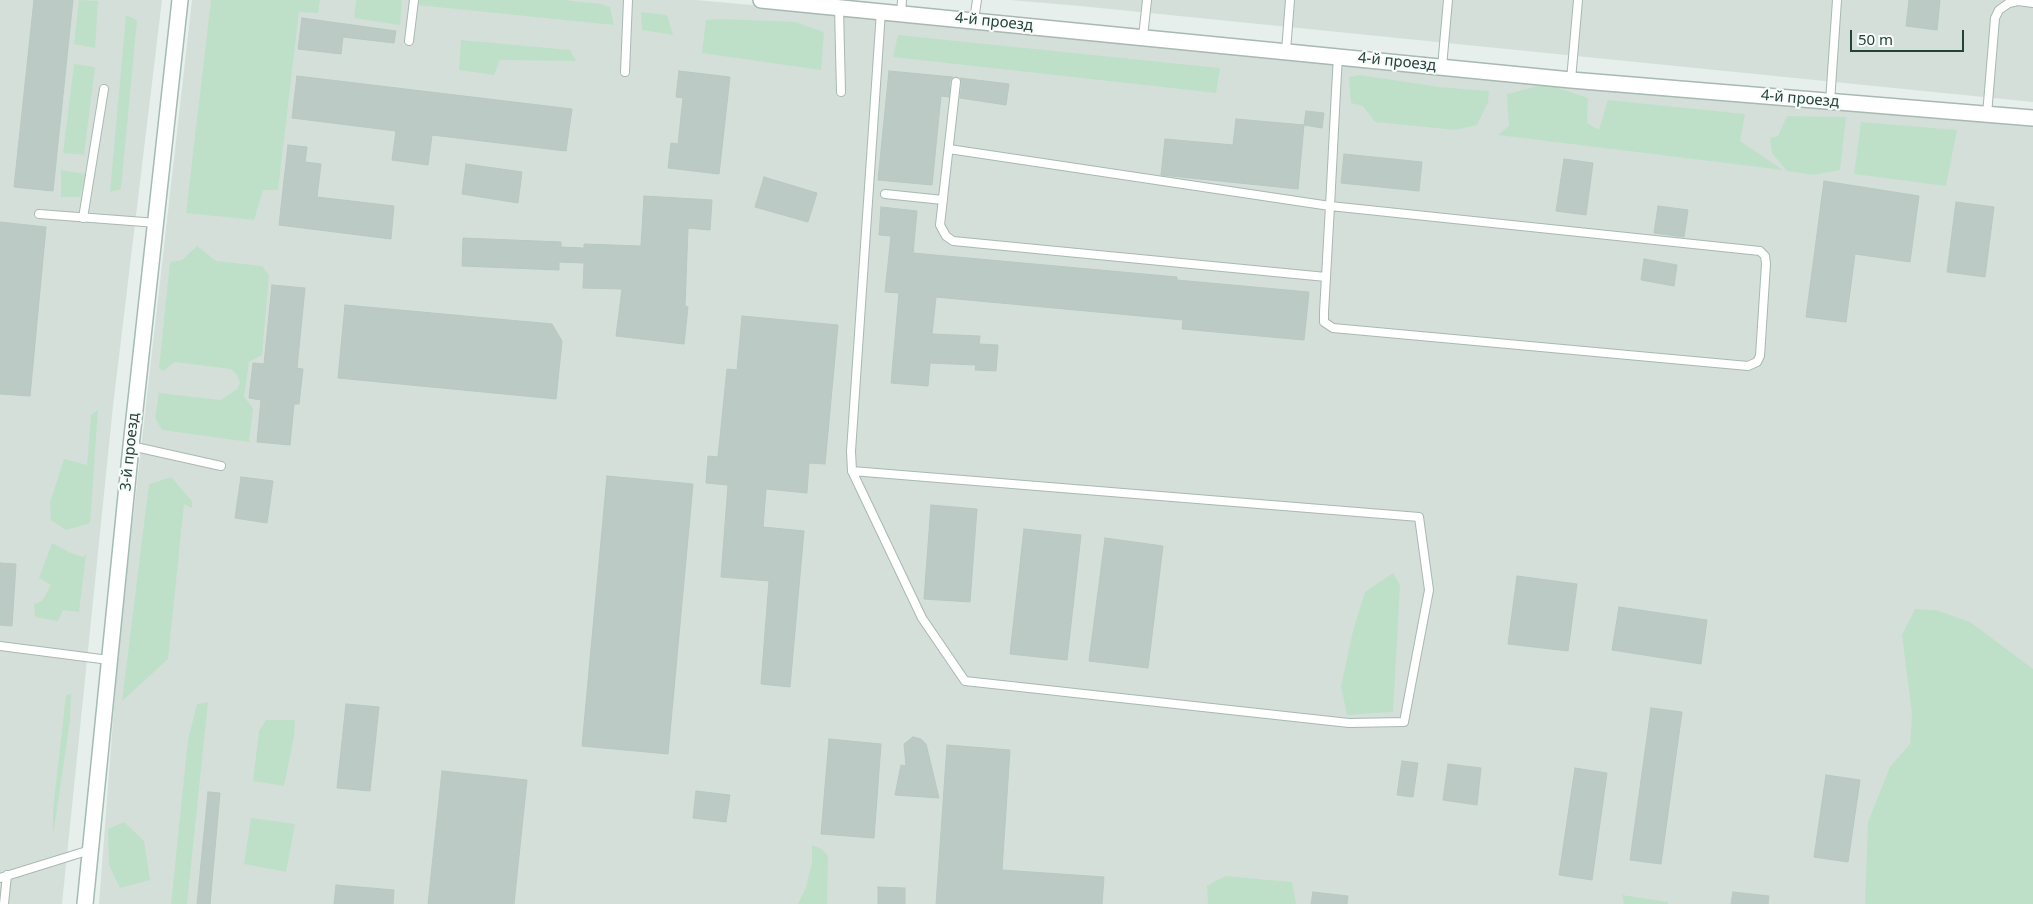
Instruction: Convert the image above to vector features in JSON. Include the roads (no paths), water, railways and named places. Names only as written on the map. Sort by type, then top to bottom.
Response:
[{"type":"street","name":"3-й проезд","points":[[85,904],[130,446],[157,223],[180,0]]},
{"type":"street","name":"4-й проезд","points":[[761,0],[881,11],[901,6],[974,20],[1571,80],[2033,118]]},
{"type":"lane","points":[[409,41],[414,0]]},
{"type":"lane","points":[[625,72],[628,0]]},
{"type":"lane","points":[[974,20],[977,0]]},
{"type":"lane","points":[[1143,37],[1147,0]]},
{"type":"lane","points":[[1286,51],[1290,0]]},
{"type":"lane","points":[[1442,67],[1448,0]]},
{"type":"lane","points":[[1571,80],[1578,0]]},
{"type":"lane","points":[[1830,102],[1837,0]]},
{"type":"lane","points":[[1987,115],[1995,18],[2000,10],[2009,4],[2018,1],[2033,3]]},
{"type":"lane","points":[[839,8],[841,92]]},
{"type":"lane","points":[[852,471],[1419,517],[1429,590],[1404,722],[1349,723],[965,681],[922,618],[852,471],[851,451],[881,11]]},
{"type":"lane","points":[[949,149],[1330,206],[1760,251],[1765,256],[1766,264],[1760,356],[1757,362],[1748,366],[1333,328],[1324,322],[1326,277],[1330,206],[1338,56]]},
{"type":"lane","points":[[956,82],[940,225],[946,236],[953,241],[1326,277]]},
{"type":"lane","points":[[83,218],[104,89]]},
{"type":"lane","points":[[884,194],[943,200]]},
{"type":"lane","points":[[39,214],[157,223]]},
{"type":"lane","points":[[130,446],[221,466]]},
{"type":"lane","points":[[0,646],[109,660]]},
{"type":"lane","points":[[4,904],[3,877],[90,850]]}]
